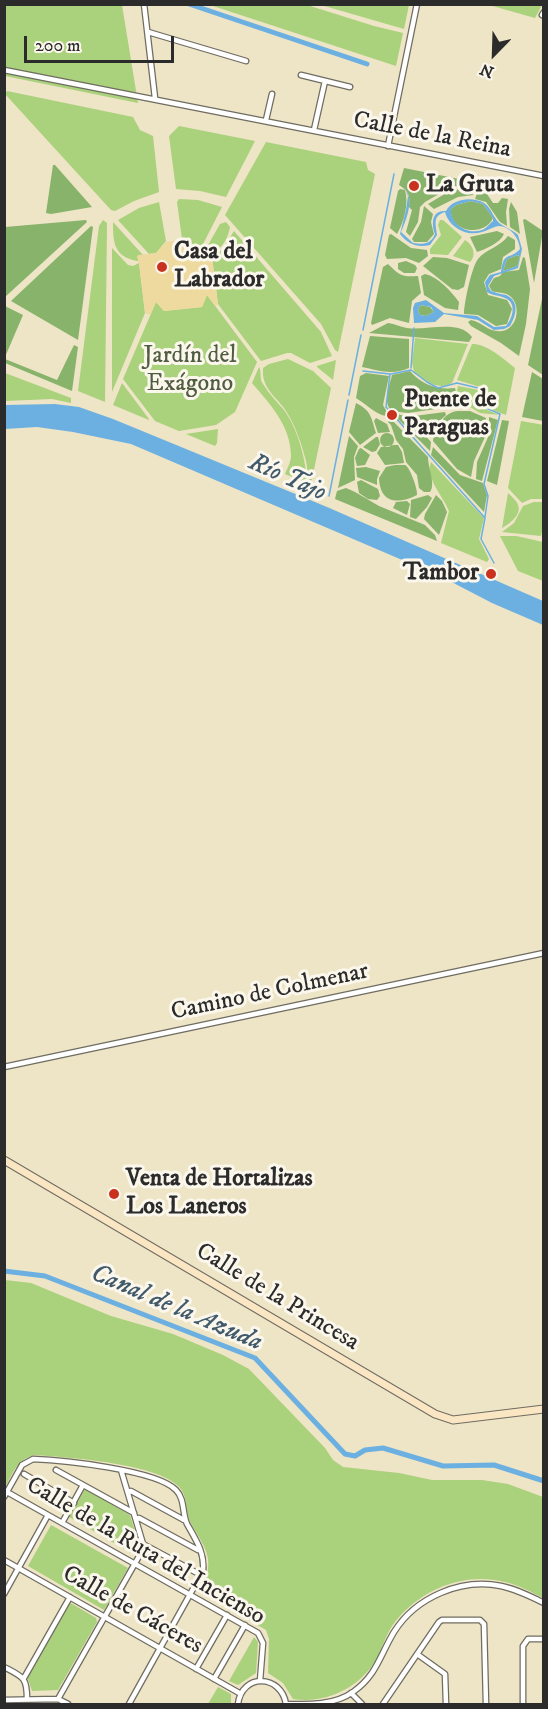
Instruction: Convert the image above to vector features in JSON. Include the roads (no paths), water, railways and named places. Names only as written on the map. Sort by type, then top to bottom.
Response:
[{"type":"street","points":[[144,4],[155,98]]},
{"type":"street","points":[[388,146],[417,4]]},
{"type":"street","points":[[148,32],[246,61]]},
{"type":"street","name":"Calle de la Reina","points":[[4,70],[543,176]]},
{"type":"street","name":"Calle de la Reina","points":[[301,75],[350,87]]},
{"type":"street","name":"Calle de la Reina","points":[[314,130],[325,81]]},
{"type":"street","points":[[266,120],[272,94]]},
{"type":"street","name":"Camino de Colmenar","points":[[4,1067],[543,953]]},
{"type":"street","name":"Calle de la Princesa","points":[[4,1160],[435,1414],[453,1420],[543,1409]]},
{"type":"street","points":[[6,1494],[22,1465],[33,1459],[141,1473],[172,1486],[180,1495],[186,1521],[204,1560],[203,1571],[129,1704]]},
{"type":"street","points":[[56,1470],[134,1513]]},
{"type":"street","points":[[58,1699],[142,1551],[143,1544],[121,1470]]},
{"type":"street","points":[[24,1474],[74,1503]]},
{"type":"street","points":[[62,1523],[83,1485]]},
{"type":"street","points":[[128,1492],[131,1491],[184,1520]]},
{"type":"street","name":"Calle de la Ruta del Incienso","points":[[6,1494],[245,1625],[262,1638],[260,1681]]},
{"type":"street","points":[[4,1594],[48,1515]]},
{"type":"street","points":[[136,1519],[139,1518],[198,1550]]},
{"type":"street","points":[[143,1544],[200,1574]]},
{"type":"street","name":"Calle de Cáceres","points":[[4,1560],[241,1694]]},
{"type":"street","points":[[238,1704],[245,1688],[260,1681],[268,1682],[279,1688],[287,1704],[324,1703],[351,1693],[376,1669],[392,1636],[405,1618],[428,1599],[440,1593],[467,1585],[495,1585],[521,1592],[543,1603]]},
{"type":"street","points":[[24,1678],[70,1597]]},
{"type":"street","points":[[196,1669],[226,1615]]},
{"type":"street","points":[[383,1704],[442,1620],[483,1621],[486,1704]]},
{"type":"street","points":[[214,1679],[245,1625]]},
{"type":"street","points":[[523,1704],[523,1646],[528,1639],[543,1639]]},
{"type":"street","points":[[417,1654],[445,1674],[446,1704]]},
{"type":"street","points":[[4,1667],[24,1678],[27,1684],[27,1699]]},
{"type":"street","points":[[351,1693],[362,1704]]},
{"type":"street","points":[[4,1700],[27,1699],[40,1702],[58,1699],[68,1704]]},
{"type":"water","points":[[406,190],[408,195],[409,201],[409,208],[401,232],[413,243],[429,242],[435,234],[433,222],[435,215],[446,211],[457,201],[468,199],[484,203],[499,223],[514,232],[518,235],[522,249],[518,268],[494,276],[488,286],[491,291],[506,295],[513,301],[516,309],[510,326],[494,330],[478,320],[444,314],[435,322],[414,323],[415,303],[426,300],[444,313],[477,316],[494,327],[506,326],[512,316],[512,305],[507,299],[487,292],[485,282],[490,275],[501,272],[505,258],[520,249],[516,237],[507,228],[499,226],[482,232],[464,232],[450,222],[445,212],[436,218],[437,235],[430,245],[413,244],[400,234],[408,196]],"holes":[[[471,201],[483,204],[493,218],[493,221],[482,230],[466,230],[457,224],[451,215],[451,209],[456,205]],[[518,255],[520,257],[517,266],[503,271],[507,259]],[[420,305],[431,307],[434,312],[426,316],[420,315],[418,311]]]},
{"type":"water","points":[[55,404],[79,407],[113,419],[327,507],[543,601],[543,625],[492,603],[442,577],[131,444],[37,427],[5,429],[5,405]]},
{"type":"waterway","points":[[189,4],[367,64]]},
{"type":"waterway","points":[[363,330],[394,174]]},
{"type":"waterway","points":[[411,368],[414,328]]},
{"type":"waterway","points":[[349,395],[361,335]]},
{"type":"waterway","points":[[391,374],[411,370],[438,388],[457,383],[478,388],[488,409],[500,414],[484,484],[488,496],[485,517]]},
{"type":"waterway","points":[[363,371],[390,374],[386,407],[485,518],[481,539],[494,563]]},
{"type":"waterway","name":"Río Tajo","points":[[329,496],[348,400]]},
{"type":"waterway","name":"Canal de la Azuda","points":[[4,1271],[45,1276],[255,1358],[345,1454],[355,1456],[365,1450],[383,1448],[443,1466],[494,1465],[544,1481]]},
{"type":"place","name":"La Gruta","points":[[414,186]]},
{"type":"place","name":"Casa del Labrador","points":[[162,267]]},
{"type":"place","name":"Puente de Paraguas","points":[[392,415]]},
{"type":"place","name":"Tambor","points":[[491,574]]},
{"type":"place","name":"Venta de Hortalizas Los Laneros","points":[[114,1194]]},
{"type":"park label","name":"Jardín del Exágono","points":[[190,371]]}]
